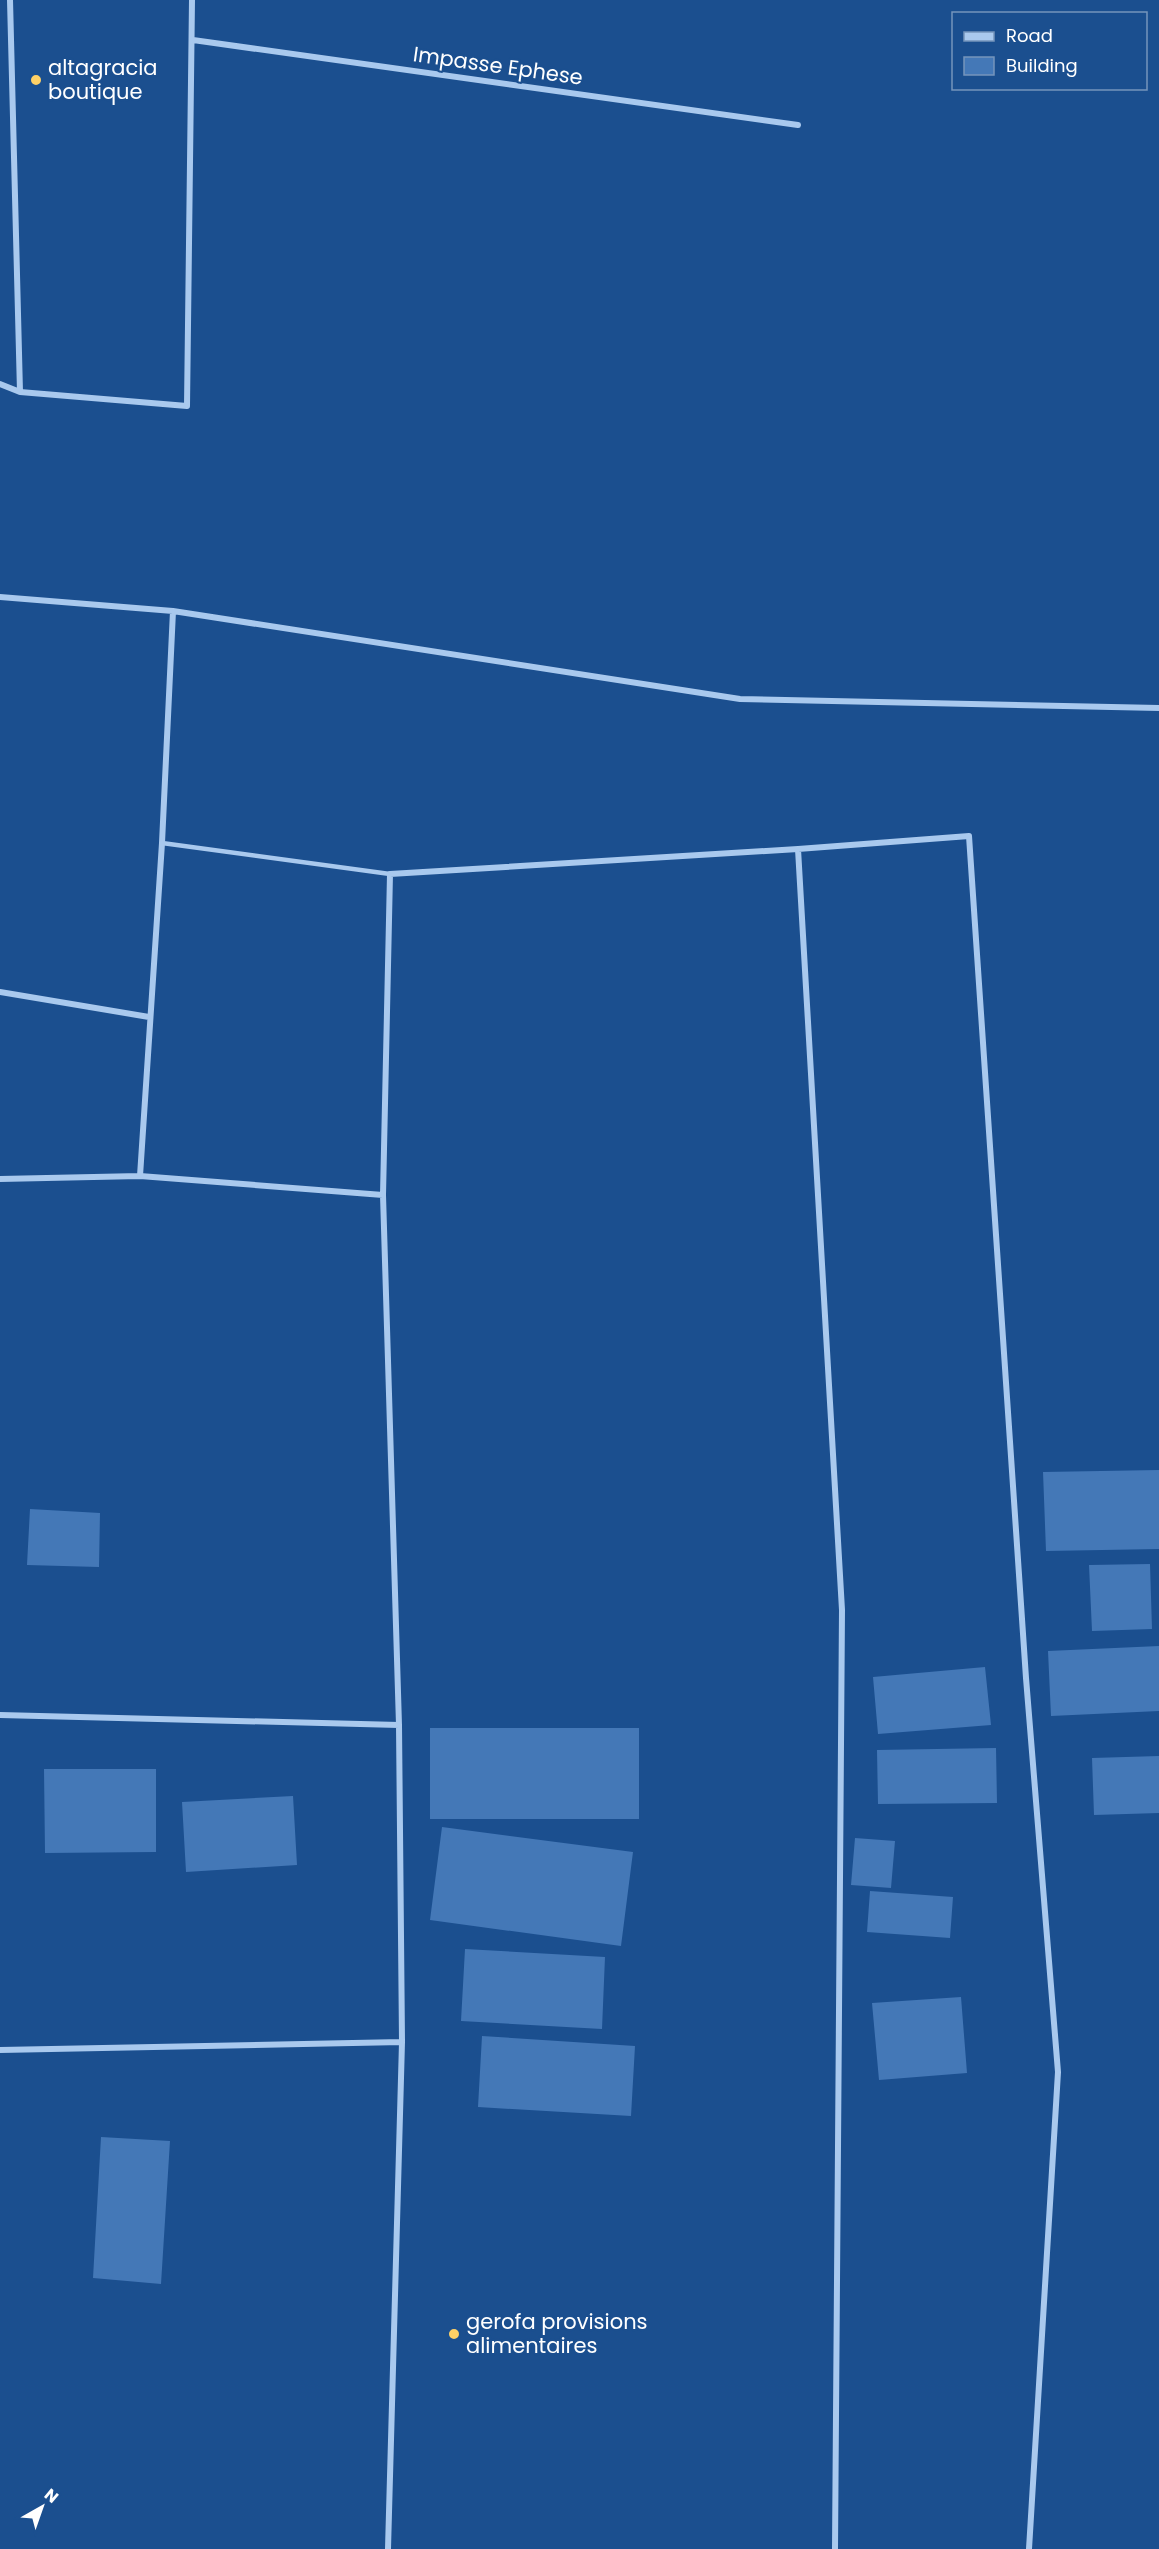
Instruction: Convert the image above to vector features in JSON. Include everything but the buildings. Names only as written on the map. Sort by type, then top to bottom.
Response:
[{"type":"street","points":[[10,0],[20,392]]},
{"type":"street","points":[[0,384],[20,392],[188,406],[192,0]]},
{"type":"street","name":"Impasse Ephese","points":[[193,40],[798,125]]},
{"type":"street","points":[[0,597],[173,610],[740,699],[1159,708]]},
{"type":"street","points":[[140,1176],[162,843],[173,610]]},
{"type":"street","points":[[388,2549],[402,2042],[399,1725],[383,1195],[390,874],[969,836],[1025,1666],[1059,2072],[1029,2549]]},
{"type":"street","points":[[798,849],[842,1610],[835,2549]]},
{"type":"street","points":[[0,992],[149,1017]]},
{"type":"street","points":[[0,1179],[140,1176],[383,1195]]},
{"type":"street","points":[[0,1715],[399,1725]]},
{"type":"street","points":[[0,2050],[402,2042]]},
{"type":"lane","points":[[162,843],[390,874]]},
{"type":"place","name":"altagracia boutique","points":[[36,80]]},
{"type":"place","name":"gerofa provisions alimentaires","points":[[454,2334]]}]
